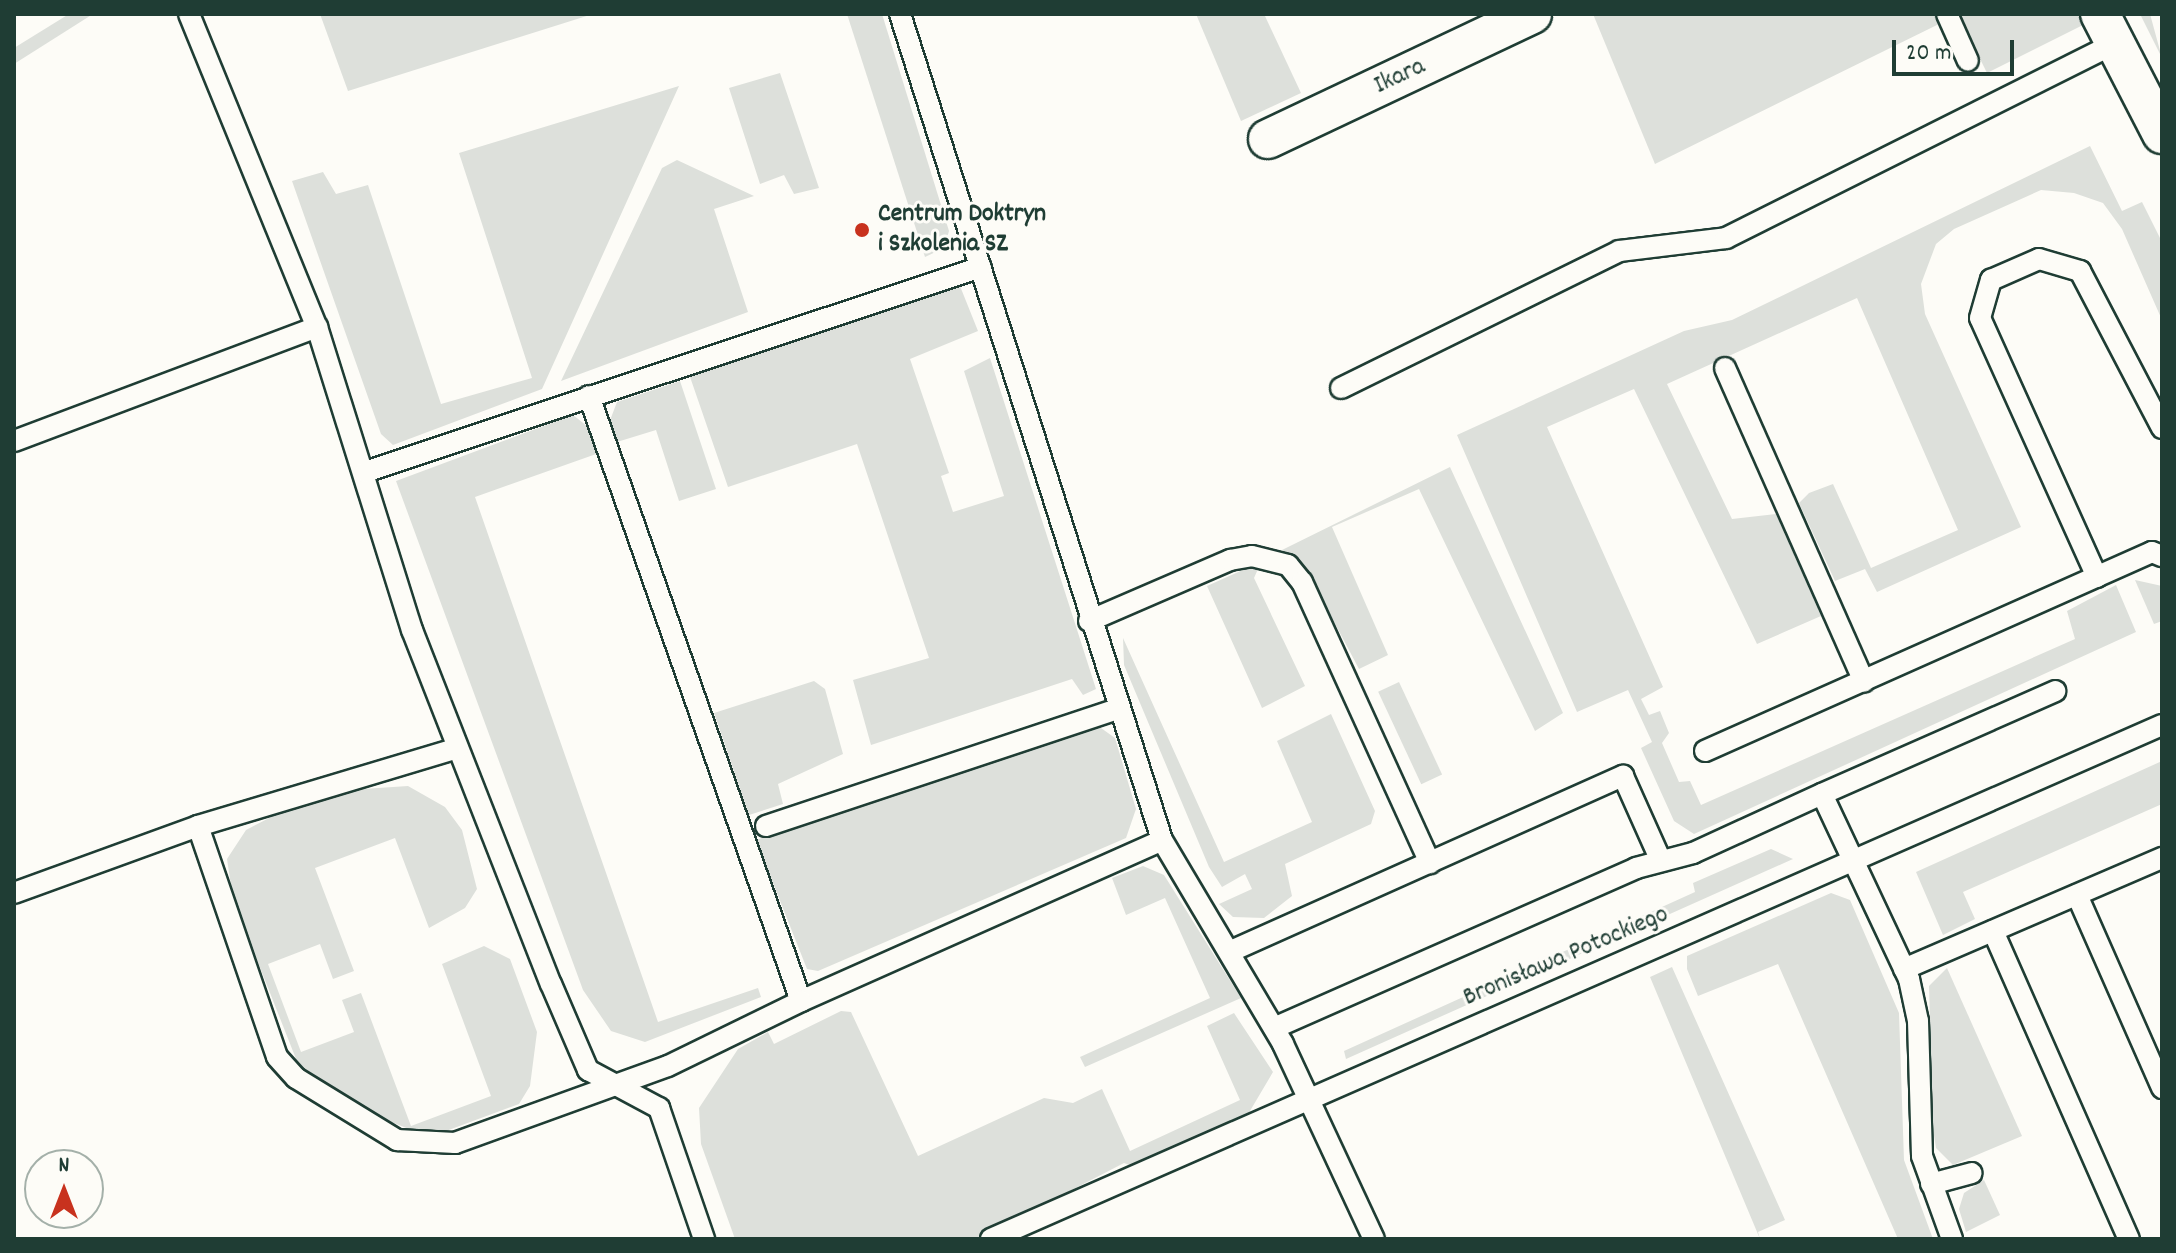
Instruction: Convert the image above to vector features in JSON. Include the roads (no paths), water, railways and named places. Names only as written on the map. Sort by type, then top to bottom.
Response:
[{"type":"street","name":"Ikara","points":[[1268,139],[1532,14]]},
{"type":"street","points":[[2107,29],[2162,134]]},
{"type":"lane","points":[[189,14],[317,327],[365,472],[412,630],[588,1070],[659,1108],[704,1239]]},
{"type":"lane","points":[[900,14],[981,267],[1115,710],[1162,840],[1274,1028],[1374,1239]]},
{"type":"lane","points":[[1947,14],[1968,61]]},
{"type":"lane","points":[[1341,388],[1619,251],[1726,238],[2107,29]]},
{"type":"lane","points":[[2097,577],[1980,318],[1991,280],[2039,259],[2080,271],[2162,428]]},
{"type":"lane","points":[[365,472],[981,267]]},
{"type":"lane","points":[[14,441],[317,327]]},
{"type":"lane","points":[[1725,368],[1864,682]]},
{"type":"lane","points":[[589,396],[801,1001]]},
{"type":"lane","points":[[1705,751],[2152,552],[2162,556]]},
{"type":"lane","points":[[1089,621],[1230,560],[1252,556],[1288,565],[1302,582],[1430,863]]},
{"type":"lane","points":[[1274,1028],[2055,691]]},
{"type":"lane","points":[[766,826],[1115,710]]},
{"type":"lane","name":"Bronisława Potockiego","points":[[991,1239],[2162,725]]},
{"type":"lane","points":[[14,893],[198,826],[458,748]]},
{"type":"lane","points":[[1229,952],[1623,776],[1661,861]]},
{"type":"lane","points":[[1822,794],[1904,969],[1918,1021],[1918,1119],[1931,1184],[1952,1239]]},
{"type":"lane","points":[[198,826],[277,1057],[349,1114],[397,1140],[434,1146],[618,1086],[1162,840]]},
{"type":"lane","points":[[1904,969],[2160,863]]},
{"type":"lane","points":[[2077,895],[2162,1088]]},
{"type":"lane","points":[[1993,931],[2129,1239]]},
{"type":"lane","points":[[1931,1184],[1972,1173]]},
{"type":"place","name":"Centrum Doktryn i Szkolenia SZ","points":[[862,230]]}]
